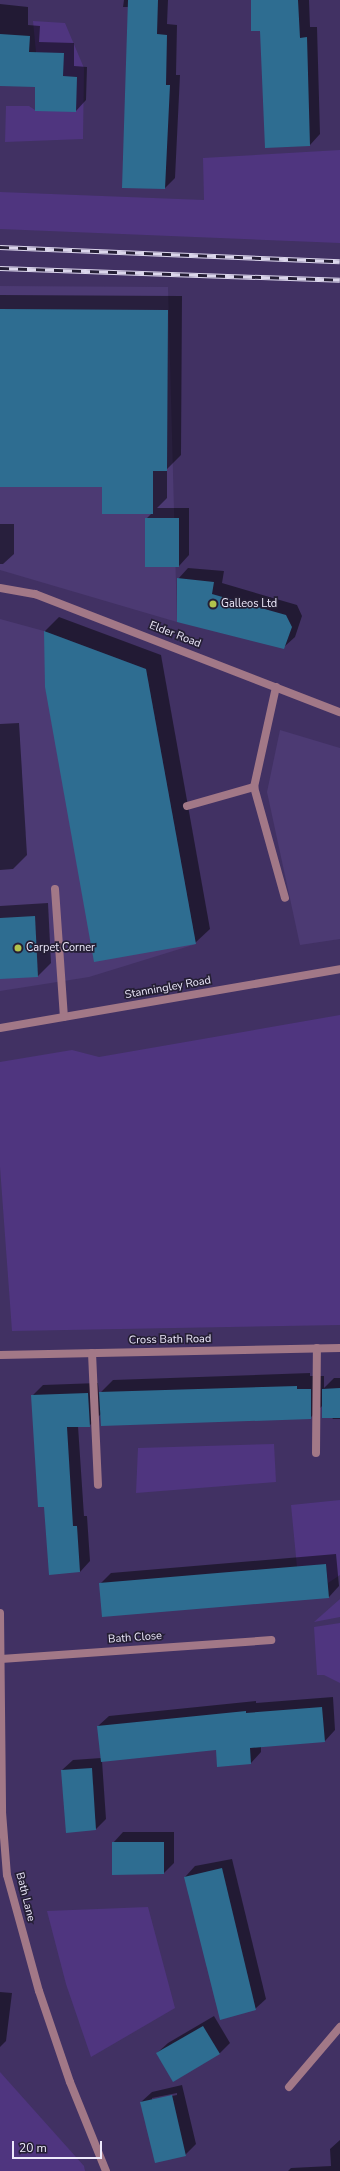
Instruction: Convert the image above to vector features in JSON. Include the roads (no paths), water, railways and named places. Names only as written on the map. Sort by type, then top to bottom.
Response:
[{"type":"street","name":"Elder Road","points":[[0,588],[35,594],[340,712]]},
{"type":"street","points":[[276,687],[254,786],[285,898]]},
{"type":"street","points":[[187,806],[254,786]]},
{"type":"street","points":[[56,889],[64,1018]]},
{"type":"street","name":"Stanningley Road","points":[[0,1028],[340,969]]},
{"type":"street","points":[[316,1348],[316,1454]]},
{"type":"street","name":"Cross Bath Road","points":[[0,1355],[340,1348]]},
{"type":"street","points":[[92,1353],[98,1484]]},
{"type":"street","name":"Bath Lane","points":[[0,1613],[1,1797],[7,1875],[31,1966],[70,2082],[106,2171]]},
{"type":"street","name":"Bath Close","points":[[1,1659],[271,1640]]},
{"type":"street","points":[[289,2087],[340,2027]]},
{"type":"railway","points":[[0,247],[340,261]]},
{"type":"railway","points":[[0,268],[340,280]]},
{"type":"place","name":"Galleos Ltd","points":[[213,604]]},
{"type":"place","name":"Carpet Corner","points":[[18,948]]}]
